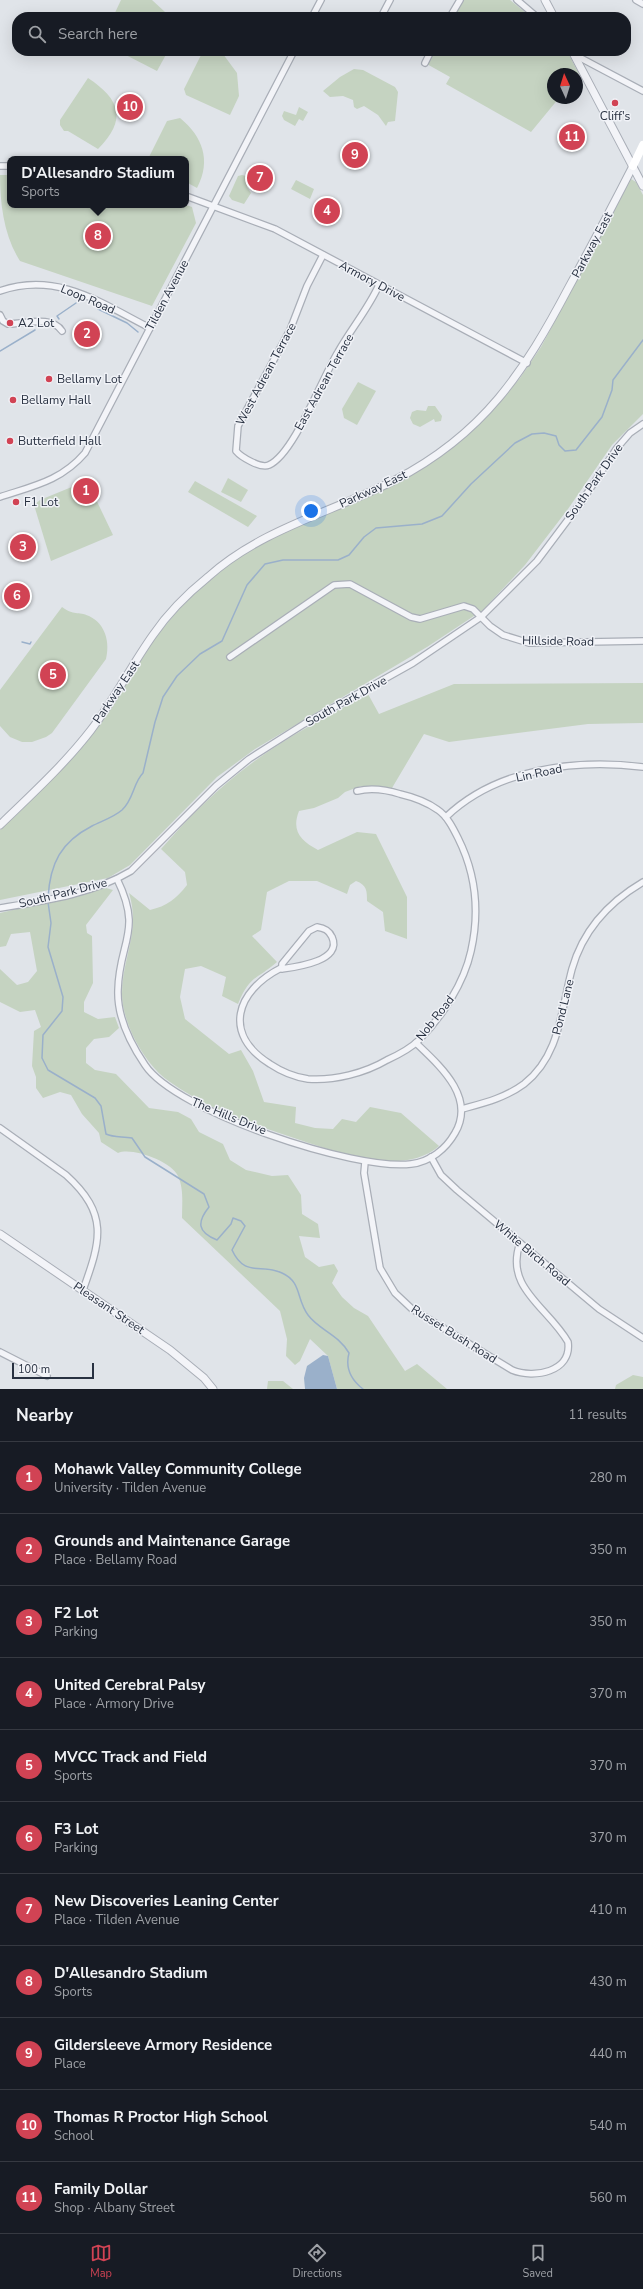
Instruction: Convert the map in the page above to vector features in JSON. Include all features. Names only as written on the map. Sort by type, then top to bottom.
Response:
[{"type":"main road","points":[[633,166],[643,145]]},
{"type":"street","points":[[315,12],[321,0]]},
{"type":"street","points":[[384,12],[390,0]]},
{"type":"street","points":[[453,12],[460,0]]},
{"type":"street","points":[[517,0],[531,12]]},
{"type":"street","points":[[545,0],[551,12]]},
{"type":"street","points":[[636,0],[643,4]]},
{"type":"street","name":"Tilden Avenue","points":[[0,497],[52,480],[76,464],[85,453],[291,56]]},
{"type":"street","points":[[425,63],[428,56]]},
{"type":"street","points":[[576,56],[643,186]]},
{"type":"street","points":[[579,56],[643,91]]},
{"type":"street","name":"Parkway East","points":[[0,826],[76,748],[105,710],[152,636],[169,615],[210,575],[256,542],[394,480],[423,464],[470,428],[497,401],[527,363],[593,245],[633,166]]},
{"type":"street","name":"Armory Drive","points":[[189,197],[275,229],[527,363]]},
{"type":"street","name":"West Adrean Terrace","points":[[279,458],[270,465],[261,466],[238,453],[236,448],[237,430],[292,327],[307,286],[323,255]]},
{"type":"street","name":"Loop Road","points":[[0,291],[23,285],[42,284],[65,287],[150,328]]},
{"type":"street","name":"East Adrean Terrace","points":[[279,458],[285,451],[338,351],[363,316],[379,285]]},
{"type":"street","points":[[0,316],[4,322],[8,324],[51,322],[59,326],[62,332]]},
{"type":"street","name":"South Park Drive","points":[[0,908],[91,888],[117,879],[131,871],[216,786],[249,759],[304,724],[413,663],[481,617],[537,561],[582,501],[617,448],[630,433],[643,424]]},
{"type":"street","name":"Hillside Road","points":[[230,657],[334,585],[342,583],[350,584],[411,617],[420,619],[464,606],[473,609],[503,635],[529,643],[643,640]]},
{"type":"street","name":"Lin Road","points":[[446,817],[491,785],[520,775],[580,765],[614,764],[643,767]]},
{"type":"street","name":"Nob Road","points":[[281,968],[310,963],[325,957],[331,951],[333,944],[328,931],[319,927],[312,929],[281,968],[261,980],[245,998],[240,1021],[245,1041],[264,1061],[279,1070],[308,1079],[356,1073],[380,1065],[416,1043],[440,1014],[459,984],[471,952],[476,920],[472,873],[466,854],[446,817],[432,806],[411,796],[384,791],[356,791]]},
{"type":"street","name":"Parkway East","points":[[0,819],[11,813]]},
{"type":"street","name":"The Hills Drive","points":[[117,879],[126,896],[130,911],[130,926],[119,977],[120,1010],[134,1047],[146,1067],[170,1088],[211,1111],[298,1144],[365,1162],[412,1164],[431,1157],[450,1142],[459,1126],[462,1109]]},
{"type":"street","name":"Pond Lane","points":[[462,1109],[500,1098],[517,1088],[541,1066],[558,1031],[572,968],[581,945],[592,926],[609,906],[625,892],[643,882]]},
{"type":"street","points":[[416,1043],[446,1074],[459,1097],[462,1109]]},
{"type":"street","points":[[0,1128],[66,1175],[76,1184],[92,1205],[98,1223],[98,1235],[91,1266],[83,1290]]},
{"type":"street","name":"White Birch Road","points":[[431,1157],[441,1175],[457,1190],[599,1309],[643,1338]]},
{"type":"street","name":"Russet Bush Road","points":[[365,1162],[364,1173],[380,1268],[388,1284],[402,1302],[512,1370],[522,1374],[544,1373],[555,1368],[566,1358],[569,1351],[568,1342],[564,1334],[520,1282],[515,1263],[520,1243]]},
{"type":"street","name":"Pleasant Street","points":[[0,1234],[170,1350],[204,1378],[212,1389]]},
{"type":"street","points":[[0,1352],[47,1376]]},
{"type":"green space","points":[[121,0],[152,0],[165,12],[115,12]]},
{"type":"green space","points":[[463,0],[510,0],[525,12],[455,12]]},
{"type":"green space","points":[[128,56],[165,56],[157,71]]},
{"type":"green space","points":[[200,56],[224,56],[237,73],[239,96],[230,115],[186,95],[184,89]]},
{"type":"green space","points":[[429,56],[570,56],[576,68],[547,68],[547,104],[554,104],[531,132],[446,84],[450,77],[425,63]]},
{"type":"green space","points":[[354,69],[363,70],[395,87],[398,92],[395,121],[388,122],[386,126],[378,115],[364,106],[357,109],[354,107],[353,100],[343,96],[330,97],[323,91],[340,77]]},
{"type":"green space","points":[[88,78],[108,94],[116,111],[116,120],[113,129],[98,149],[68,131],[64,131],[60,125],[60,120]]},
{"type":"green space","points":[[299,107],[308,112],[303,121],[299,119],[295,126],[284,120],[282,116],[284,111],[296,115]]},
{"type":"green space","points":[[180,118],[188,125],[199,141],[204,158],[204,168],[197,188],[189,184],[189,156],[150,156],[167,121]]},
{"type":"green space","points":[[0,175],[7,175],[7,208],[189,208],[189,206],[192,207],[196,223],[152,306],[20,261],[10,241],[4,220]]},
{"type":"green space","points":[[238,176],[246,176],[247,187],[251,193],[244,204],[232,200],[229,196]]},
{"type":"green space","points":[[631,179],[636,182],[643,195],[643,414],[612,445],[568,509],[525,565],[483,610],[427,647],[255,749],[217,777],[130,865],[108,878],[0,900],[0,830],[104,718],[154,639],[190,596],[234,559],[259,544],[397,483],[425,467],[468,435],[487,417],[520,378],[541,347]]},
{"type":"green space","points":[[296,180],[314,189],[310,199],[291,189]]},
{"type":"green space","points":[[358,382],[376,391],[357,425],[344,418],[342,409]]},
{"type":"green space","points":[[428,406],[435,406],[442,416],[441,421],[435,422],[434,419],[420,427],[413,424],[410,418],[412,412],[417,410],[426,411]]},
{"type":"green space","points":[[228,478],[248,490],[241,502],[221,492]]},
{"type":"green space","points":[[195,481],[257,516],[248,527],[188,492]]},
{"type":"green space","points":[[79,484],[91,489],[113,535],[51,561],[34,505],[40,500]]},
{"type":"green space","points":[[62,607],[70,612],[82,614],[95,619],[103,629],[107,640],[106,659],[52,733],[32,742],[22,742],[10,737],[0,726],[0,690]]},
{"type":"green space","points":[[643,683],[643,723],[588,724],[449,742],[424,734],[392,788],[361,786],[345,792],[338,798],[314,808],[299,811],[296,824],[299,835],[307,843],[318,850],[357,832],[376,834],[407,897],[407,939],[385,931],[383,912],[367,901],[366,889],[362,884],[356,881],[350,885],[347,894],[317,881],[289,881],[267,892],[261,930],[252,936],[277,962],[250,983],[238,1004],[222,996],[226,977],[201,966],[185,969],[180,997],[185,1019],[229,1054],[241,1050],[253,1071],[264,1102],[296,1107],[295,1123],[315,1128],[333,1129],[342,1119],[356,1122],[370,1107],[401,1113],[439,1146],[423,1156],[414,1159],[395,1161],[367,1159],[333,1151],[266,1129],[216,1109],[200,1101],[164,1078],[149,1062],[134,1038],[126,1017],[122,1000],[123,981],[133,920],[129,893],[150,910],[166,904],[183,890],[187,885],[185,872],[161,849],[204,803],[227,782],[266,753],[294,735],[368,694],[379,714],[454,684]]},
{"type":"green space","points":[[106,888],[113,890],[86,925],[87,933],[92,936],[93,983],[84,1002],[84,1012],[98,1019],[115,1017],[119,1028],[109,1037],[94,1039],[86,1048],[86,1063],[95,1070],[116,1074],[149,1108],[178,1112],[191,1119],[199,1132],[223,1144],[230,1160],[246,1170],[272,1176],[288,1175],[301,1195],[302,1214],[318,1224],[320,1238],[299,1236],[305,1257],[319,1267],[334,1264],[338,1271],[332,1283],[342,1297],[354,1308],[368,1316],[405,1371],[417,1364],[447,1389],[337,1389],[328,1356],[310,1339],[300,1361],[295,1365],[286,1356],[287,1339],[280,1311],[182,1218],[181,1186],[178,1176],[174,1170],[168,1165],[151,1157],[132,1152],[118,1153],[101,1142],[99,1133],[82,1114],[71,1095],[60,1092],[43,1098],[36,1088],[36,1077],[32,1066],[34,1031],[41,1027],[35,1010],[20,1012],[0,1002],[0,969],[17,985],[28,982],[37,971],[30,932],[11,934],[6,946],[0,947],[0,913]]},
{"type":"green space","points":[[633,1375],[643,1377],[643,1389],[615,1389],[616,1385]]},
{"type":"green space","points":[[268,1381],[283,1381],[293,1389],[267,1389]]},
{"type":"water","points":[[323,1355],[328,1356],[337,1389],[305,1389],[304,1378],[307,1366]]},
{"type":"waterway","points":[[59,319],[57,316],[76,303]]},
{"type":"waterway","points":[[98,309],[127,323],[138,332]]},
{"type":"waterway","points":[[0,351],[35,330]]},
{"type":"waterway","points":[[48,898],[51,874],[59,855],[65,847],[81,832],[115,815],[126,806],[137,781],[143,773],[155,722],[163,697],[177,676],[200,654],[222,641],[247,585],[265,564],[283,560],[338,560],[349,555],[364,537],[376,528],[422,524],[442,516],[471,484],[515,443],[532,434],[544,433],[556,436],[559,445],[565,451],[576,450],[602,417],[612,390],[613,380],[643,340]]},
{"type":"waterway","points":[[22,642],[30,644],[31,642]]},
{"type":"waterway","points":[[48,902],[51,923],[48,947],[63,997],[62,1011],[43,1035],[42,1058],[48,1070],[95,1098],[101,1106],[106,1134],[132,1138],[145,1157],[204,1194],[209,1207],[202,1217],[201,1226],[206,1234],[217,1240],[231,1224],[233,1218],[241,1221],[245,1226],[232,1250],[237,1259],[248,1267],[274,1270],[282,1273],[293,1281],[304,1309],[308,1315],[318,1325],[340,1341],[349,1353],[348,1368],[352,1377],[363,1389]]},
{"type":"place","name":"Cliff's","points":[[615,103]]},
{"type":"place","name":"Thomas R Proctor High School","points":[[130,107]]},
{"type":"place","name":"Family Dollar","points":[[572,137]]},
{"type":"place","name":"Gildersleeve Armory Residence","points":[[355,155]]},
{"type":"place","name":"New Discoveries Leaning Center","points":[[260,178]]},
{"type":"place","name":"United Cerebral Palsy","points":[[327,211]]},
{"type":"place","name":"D'Allesandro Stadium","points":[[98,236]]},
{"type":"place","name":"A2 Lot","points":[[10,323]]},
{"type":"place","name":"Grounds and Maintenance Garage","points":[[87,334]]},
{"type":"place","name":"Bellamy Lot","points":[[49,379]]},
{"type":"place","name":"Bellamy Hall","points":[[13,400]]},
{"type":"place","name":"Butterfield Hall","points":[[10,441]]},
{"type":"place","name":"Mohawk Valley Community College","points":[[86,491]]},
{"type":"place","name":"F1 Lot","points":[[16,502]]},
{"type":"place","name":"F2 Lot","points":[[23,547]]},
{"type":"place","name":"F3 Lot","points":[[17,596]]},
{"type":"place","name":"MVCC Track and Field","points":[[53,675]]}]
